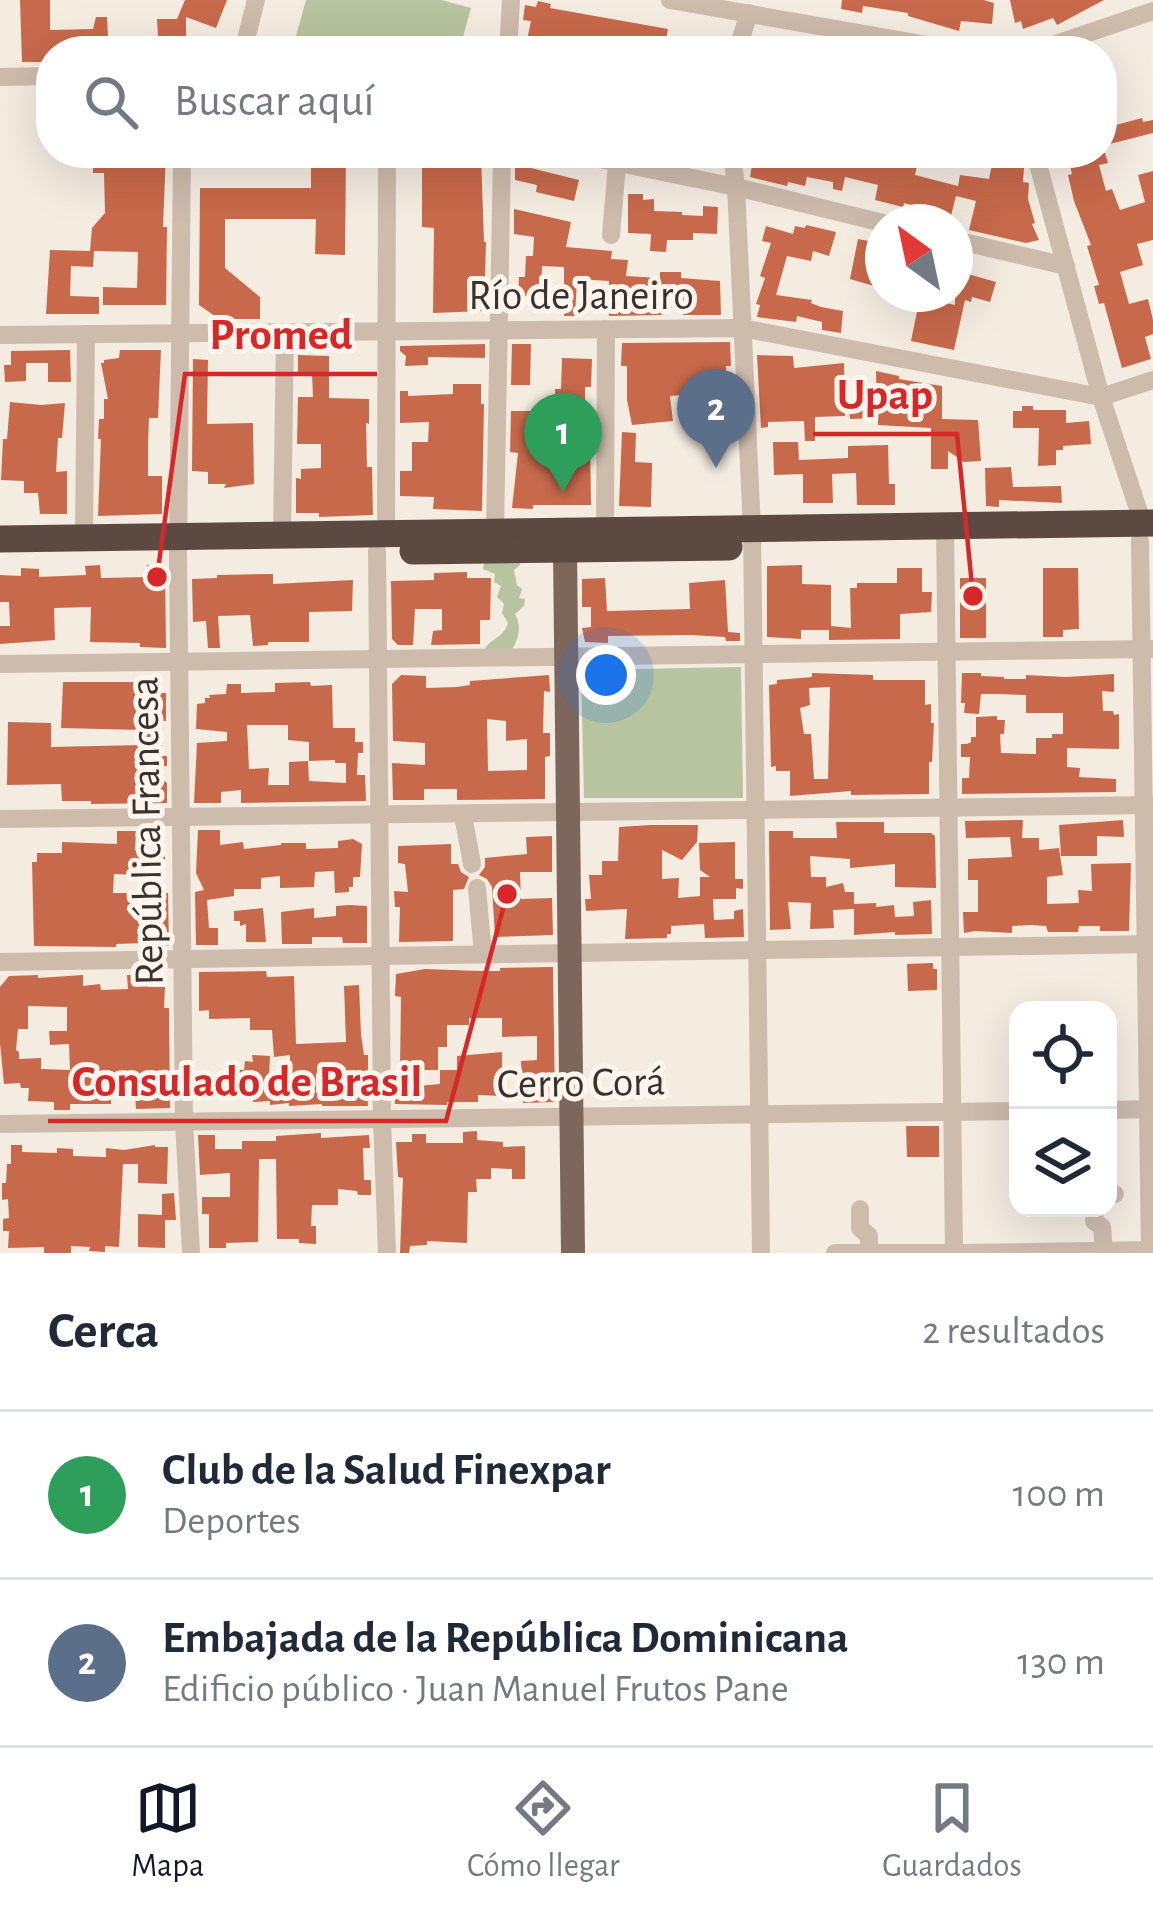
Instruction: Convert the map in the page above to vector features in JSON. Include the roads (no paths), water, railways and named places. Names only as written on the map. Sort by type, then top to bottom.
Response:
[{"type":"highway","points":[[0,547],[134,537],[178,545],[282,535],[565,550],[882,528],[944,536]]},
{"type":"highway","points":[[0,547],[381,542],[495,531],[605,530],[752,538],[1147,532]]},
{"type":"highway","points":[[0,547],[99,545],[134,537]]},
{"type":"main road","points":[[565,550],[573,1253]]},
{"type":"street","points":[[247,36],[256,0]]},
{"type":"street","points":[[509,36],[511,0]]},
{"type":"street","points":[[670,0],[878,36]]},
{"type":"street","points":[[1079,36],[1153,10],[1144,0]]},
{"type":"street","points":[[742,36],[749,13]]},
{"type":"street","points":[[0,77],[36,76]]},
{"type":"street","name":"República Francesa","points":[[182,168],[178,545],[184,1121],[190,1253]]},
{"type":"street","points":[[387,168],[378,660],[387,1253]]},
{"type":"street","points":[[495,531],[502,168]]},
{"type":"street","points":[[610,235],[616,168]]},
{"type":"street","points":[[657,168],[865,219]]},
{"type":"street","points":[[734,168],[752,538],[761,1253]]},
{"type":"street","points":[[964,1253],[1151,1251],[1147,532],[1101,397],[1039,168]]},
{"type":"street","points":[[973,244],[1066,266]]},
{"type":"street","name":"Río de Janeiro","points":[[0,335],[742,328],[1101,397],[1153,380]]},
{"type":"street","points":[[605,530],[606,329]]},
{"type":"street","points":[[282,535],[285,332]]},
{"type":"street","points":[[84,538],[86,334]]},
{"type":"street","points":[[835,1253],[952,1253],[944,536]]},
{"type":"street","points":[[0,664],[1147,649]]},
{"type":"street","points":[[0,819],[1148,805]]},
{"type":"street","points":[[463,815],[472,863]]},
{"type":"street","points":[[477,888],[483,954]]},
{"type":"street","points":[[0,962],[1149,944]]},
{"type":"street","points":[[1117,1110],[1150,1109]]},
{"type":"street","name":"Cerro Corá","points":[[0,1124],[1009,1111]]},
{"type":"street","points":[[860,1209],[860,1228],[869,1236],[868,1252]]},
{"type":"street","points":[[1094,1217],[1102,1228],[1104,1252]]},
{"type":"place","name":"Embajada de la República Dominicana","points":[[716,468]]},
{"type":"place","name":"Club de la Salud Finexpar","points":[[563,492]]},
{"type":"place","name":"Promed","points":[[157,577]]},
{"type":"place","name":"Upap","points":[[973,596]]},
{"type":"place","name":"Consulado de Brasil","points":[[507,894]]}]
